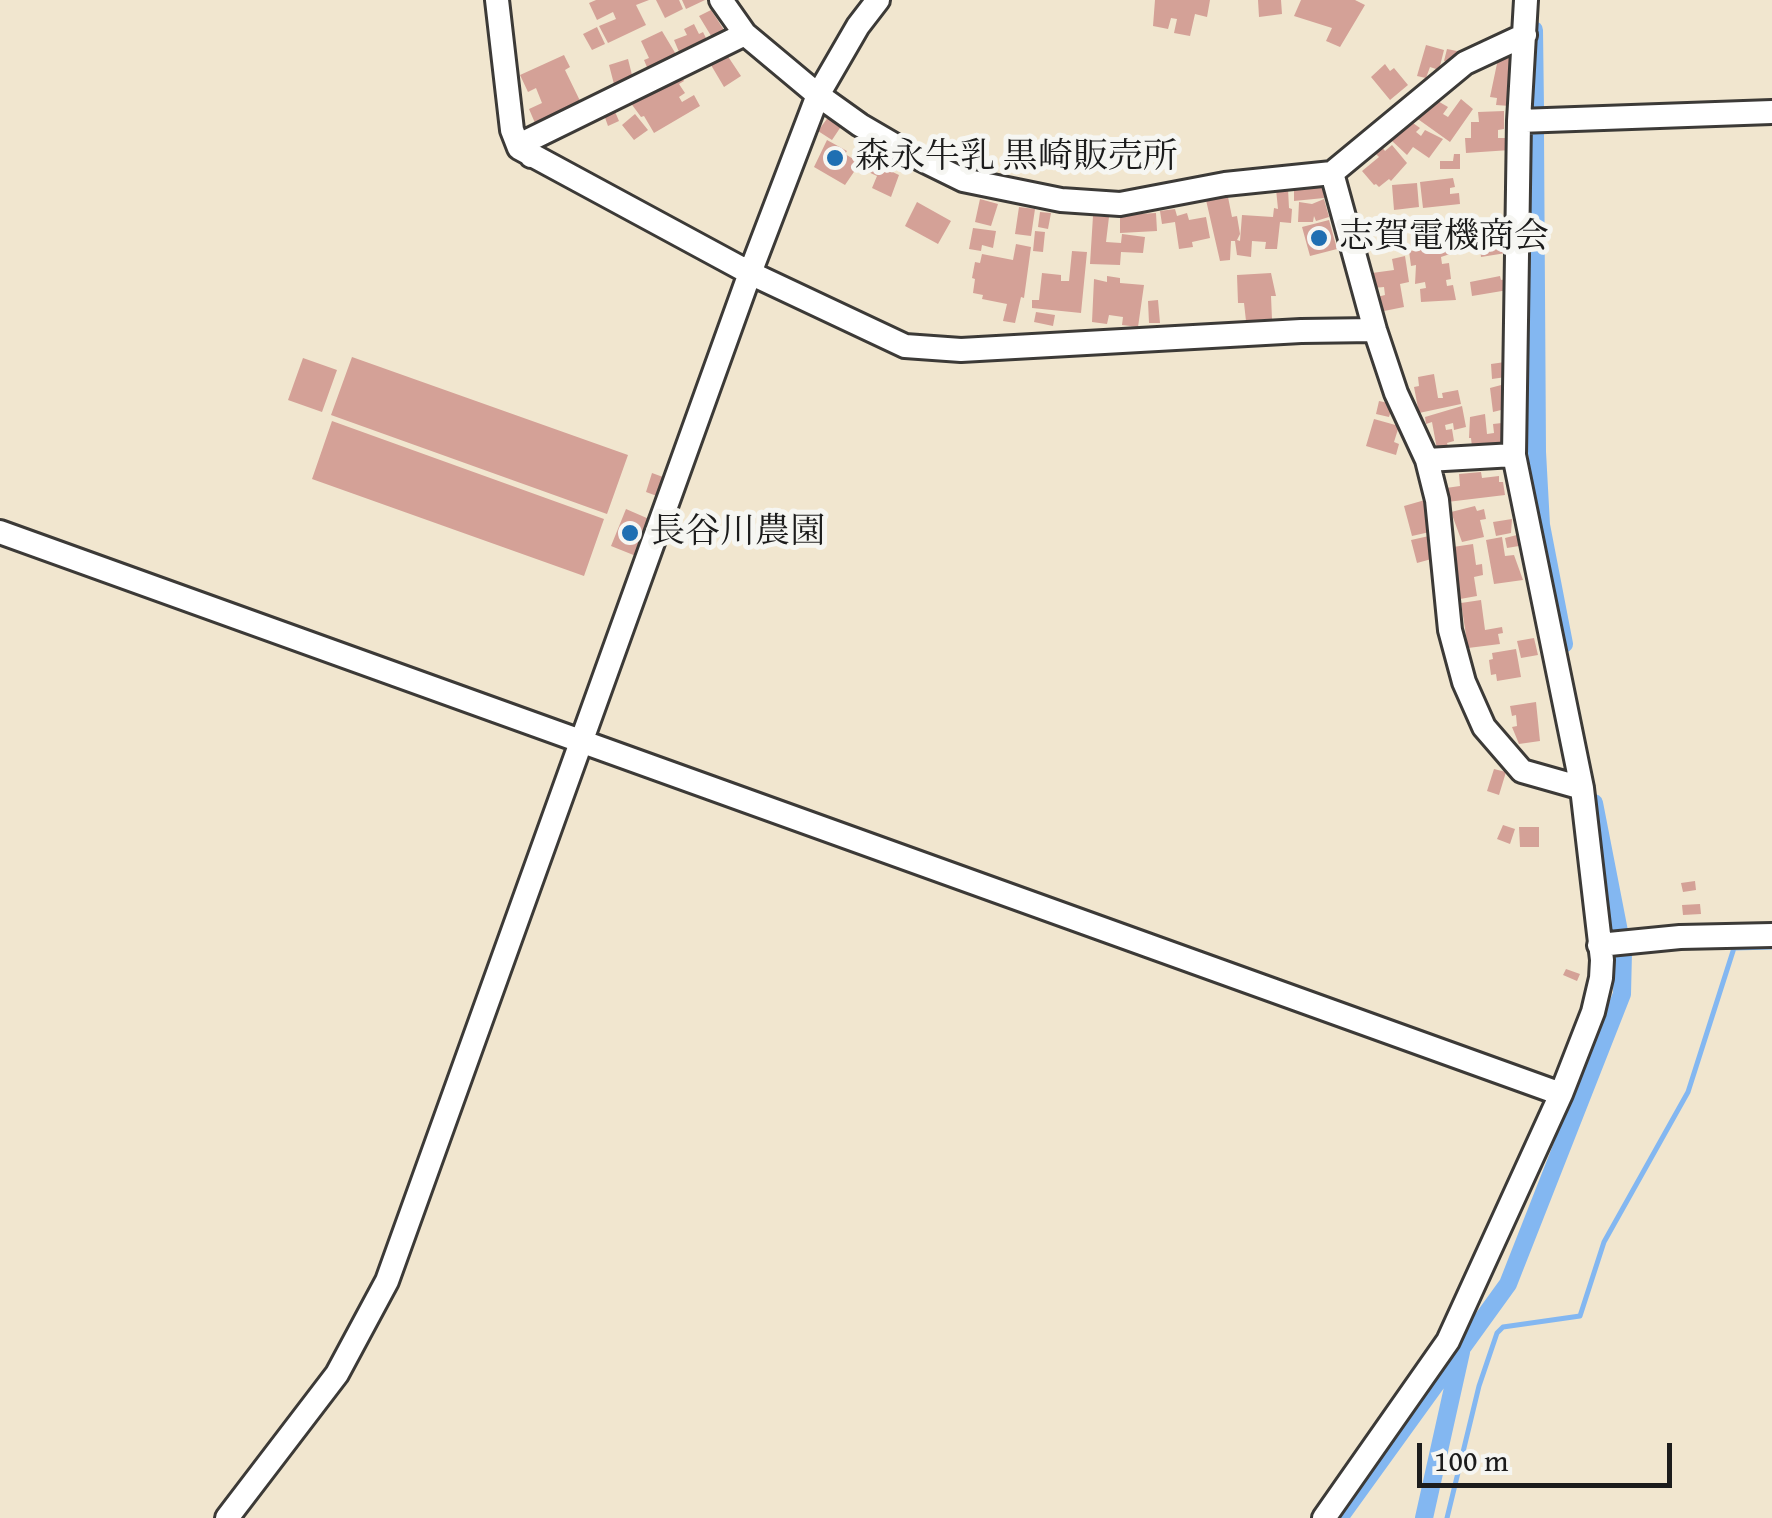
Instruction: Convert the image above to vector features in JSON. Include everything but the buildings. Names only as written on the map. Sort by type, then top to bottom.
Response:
[{"type":"street","points":[[497,0],[512,130],[519,148],[750,273],[905,346],[961,350],[1375,330]]},
{"type":"street","points":[[720,0],[745,34],[818,96],[860,125],[963,180],[1060,200],[1120,204],[1225,184],[1332,172],[1465,63],[1525,35]]},
{"type":"street","points":[[227,1518],[336,1374],[387,1281],[750,273],[818,96],[858,26],[878,0]]},
{"type":"street","points":[[1324,1518],[1448,1341],[1560,1094],[1593,1012],[1601,978],[1582,788],[1514,455],[1519,121],[1526,0]]},
{"type":"street","points":[[530,156],[527,142],[745,34]]},
{"type":"street","points":[[1519,121],[1772,112]]},
{"type":"street","points":[[1332,172],[1396,394],[1427,460],[1437,500],[1450,630],[1464,682],[1484,727],[1522,771],[1582,788]]},
{"type":"street","points":[[1427,460],[1514,455]]},
{"type":"street","points":[[0,532],[1560,1094]]},
{"type":"street","points":[[1600,945],[1680,937],[1772,935]]},
{"type":"waterway","points":[[1534,30],[1535,108]]},
{"type":"waterway","points":[[1535,134],[1541,525],[1564,644]]},
{"type":"waterway","points":[[1339,1518],[1508,1284],[1622,994],[1623,952],[1594,803]]},
{"type":"waterway","points":[[1447,1518],[1479,1386],[1497,1333],[1503,1327],[1580,1316],[1604,1242],[1688,1092],[1734,948],[1772,947]]},
{"type":"waterway","points":[[1424,1518],[1461,1352]]},
{"type":"place","name":"森永牛乳 黒崎販売所","points":[[835,158]]},
{"type":"place","name":"志賀電機商会","points":[[1319,238]]},
{"type":"place","name":"長谷川農園","points":[[630,533]]}]
